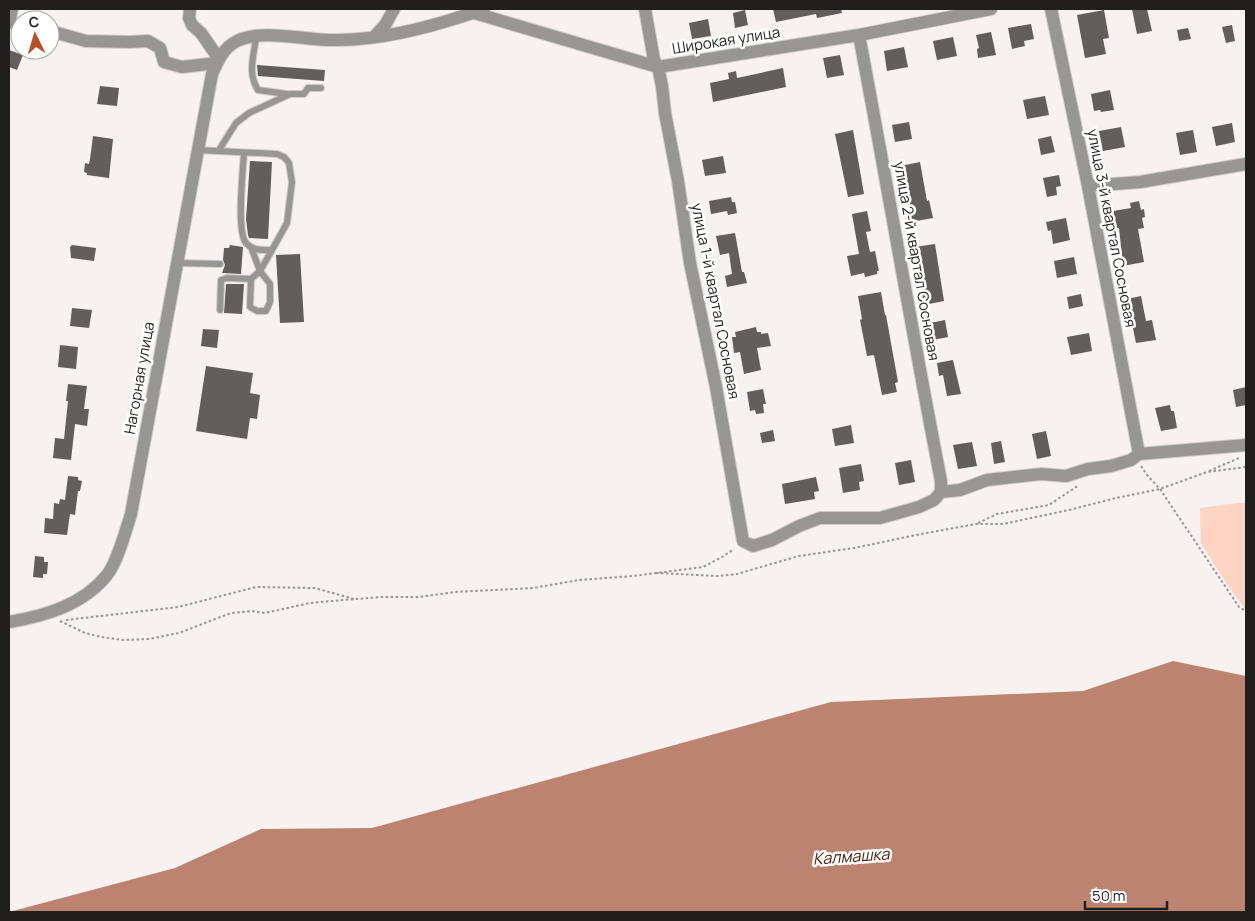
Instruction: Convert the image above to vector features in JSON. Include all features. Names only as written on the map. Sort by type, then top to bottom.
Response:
[{"type":"street","points":[[9,22],[12,9]]},
{"type":"street","points":[[190,9],[189,18],[192,25],[201,33],[216,66]]},
{"type":"street","points":[[374,37],[385,25],[394,9]]},
{"type":"street","name":"улица 1-й квартал Сосновая","points":[[645,9],[654,60],[658,67],[690,263],[716,387],[744,541]]},
{"type":"street","name":"Широкая улица","points":[[474,10],[658,67],[859,35],[991,9]]},
{"type":"street","name":"улица 3-й квартал Сосновая","points":[[1051,9],[1088,186],[1139,454]]},
{"type":"street","points":[[216,66],[222,53],[237,41],[274,35],[327,40],[374,37],[444,22],[474,10]]},
{"type":"street","points":[[60,34],[86,41],[148,41],[160,48],[164,62],[182,67],[216,66]]},
{"type":"street","name":"улица 2-й квартал Сосновая","points":[[859,35],[941,481],[941,492]]},
{"type":"street","name":"Нагорная улица","points":[[9,622],[62,608],[88,592],[108,574],[124,538],[131,514],[198,150],[216,66]]},
{"type":"street","points":[[1088,186],[1140,182],[1246,164]]},
{"type":"street","points":[[744,541],[753,546],[772,540],[820,518],[880,518],[919,507],[934,500],[941,492],[960,490],[987,480],[1041,474],[1066,476],[1088,468],[1111,466],[1131,460],[1139,454],[1246,445]]},
{"type":"lane","points":[[256,37],[251,73],[258,90],[304,94],[308,88],[321,88]]},
{"type":"lane","points":[[219,150],[236,122],[249,113],[288,94]]},
{"type":"lane","points":[[198,150],[277,154],[284,157],[289,163],[292,182],[287,223],[260,271],[252,279],[250,307],[257,311],[266,310],[270,302],[270,284],[260,271],[251,246]]},
{"type":"lane","points":[[244,153],[242,237],[247,245],[256,249],[272,250]]},
{"type":"lane","points":[[177,263],[220,264]]},
{"type":"lane","points":[[220,310],[221,280],[227,278],[252,279]]},
{"type":"path","points":[[1139,454],[1141,466],[1146,476],[1160,489],[1220,581],[1239,607],[1246,611]]},
{"type":"path","points":[[651,573],[718,576],[737,574],[799,556],[854,548],[976,524],[1003,524],[1160,489],[1246,456]]},
{"type":"path","points":[[1207,472],[1246,467]]},
{"type":"path","points":[[976,524],[997,514],[1049,505],[1080,484]]},
{"type":"path","points":[[356,599],[315,588],[256,587],[178,607],[59,621],[85,633],[123,640],[140,639],[178,632],[231,613],[252,611],[265,613],[310,603],[356,599],[419,597],[455,592],[533,588],[579,580],[702,567],[722,557],[744,541]]},
{"type":"shaded area","points":[[1246,503],[1246,610],[1226,583],[1201,543],[1200,508]]},
{"type":"water","name":"Калмашка","points":[[1173,661],[1246,676],[1246,912],[9,912],[175,868],[261,829],[372,828],[831,702],[1083,691]]},
{"type":"building","points":[[773,9],[841,9],[842,13],[817,18],[816,14],[776,22]]},
{"type":"building","points":[[1132,9],[1147,9],[1152,31],[1137,34]]},
{"type":"building","points":[[745,10],[748,25],[735,28],[733,13]]},
{"type":"building","points":[[1104,10],[1109,38],[1103,39],[1106,54],[1085,58],[1077,15]]},
{"type":"building","points":[[708,19],[711,36],[692,39],[689,23]]},
{"type":"building","points":[[1031,24],[1034,39],[1024,41],[1025,46],[1012,49],[1008,28]]},
{"type":"building","points":[[1232,25],[1235,41],[1226,43],[1222,27]]},
{"type":"building","points":[[1188,28],[1191,39],[1179,41],[1177,30]]},
{"type":"building","points":[[991,32],[996,55],[978,58],[977,49],[979,48],[976,35]]},
{"type":"building","points":[[953,37],[957,56],[937,60],[933,41]]},
{"type":"building","points":[[904,47],[908,67],[887,71],[884,51]]},
{"type":"building","points":[[9,50],[10,60],[21,60],[17,70],[9,67]]},
{"type":"building","points":[[840,55],[844,75],[827,78],[823,58]]},
{"type":"building","points":[[257,65],[325,70],[324,81],[258,76]]},
{"type":"building","points":[[783,68],[786,87],[713,102],[710,83],[729,79],[728,73],[736,71],[737,78]]},
{"type":"building","points":[[100,86],[119,88],[117,106],[97,104]]},
{"type":"building","points":[[1110,90],[1114,110],[1094,111],[1091,94]]},
{"type":"building","points":[[1045,96],[1049,115],[1027,119],[1023,100]]},
{"type":"building","points":[[909,122],[912,139],[895,142],[892,125]]},
{"type":"building","points":[[1232,123],[1235,142],[1216,146],[1212,127]]},
{"type":"building","points":[[1121,127],[1125,147],[1103,151],[1099,131]]},
{"type":"building","points":[[853,130],[864,194],[848,197],[835,134]]},
{"type":"building","points":[[1193,130],[1197,152],[1180,155],[1176,133]]},
{"type":"building","points":[[93,136],[113,139],[109,178],[87,175],[84,172],[85,163],[89,164]]},
{"type":"building","points":[[1051,136],[1055,152],[1041,155],[1038,139]]},
{"type":"building","points":[[723,156],[726,173],[705,176],[702,160]]},
{"type":"building","points":[[250,161],[272,162],[268,239],[249,238],[248,235],[246,219]]},
{"type":"building","points":[[920,162],[927,201],[929,200],[933,218],[911,222],[900,166]]},
{"type":"building","points":[[1059,175],[1061,186],[1056,187],[1057,195],[1047,197],[1043,178]]},
{"type":"building","points":[[731,197],[732,202],[735,202],[737,213],[728,215],[727,211],[711,214],[709,201]]},
{"type":"building","points":[[1139,201],[1141,210],[1144,209],[1145,217],[1142,218],[1144,228],[1138,229],[1144,262],[1123,266],[1119,228],[1116,228],[1113,211],[1131,208],[1130,203]]},
{"type":"building","points":[[867,211],[871,231],[866,232],[870,252],[875,251],[879,271],[877,271],[877,274],[865,277],[864,273],[851,276],[847,256],[859,254],[852,214]]},
{"type":"building","points":[[1066,218],[1070,240],[1053,244],[1051,230],[1048,231],[1046,222]]},
{"type":"building","points":[[735,233],[742,272],[744,272],[747,283],[727,287],[725,276],[732,274],[729,253],[720,255],[716,236]]},
{"type":"building","points":[[935,244],[944,301],[924,305],[915,247]]},
{"type":"building","points":[[72,245],[96,248],[94,261],[71,258],[70,247]]},
{"type":"building","points":[[230,245],[243,247],[241,274],[222,273],[225,265],[223,260],[224,248],[229,248]]},
{"type":"building","points":[[300,254],[304,322],[280,323],[276,255]]},
{"type":"building","points":[[1074,257],[1077,274],[1057,278],[1054,261]]},
{"type":"building","points":[[226,284],[244,284],[242,314],[224,313]]},
{"type":"building","points":[[881,292],[898,382],[895,383],[897,392],[882,395],[874,355],[867,356],[860,320],[862,319],[858,296]]},
{"type":"building","points":[[1081,294],[1083,306],[1069,309],[1067,297]]},
{"type":"building","points":[[1141,296],[1146,321],[1152,320],[1156,340],[1136,343],[1127,299]]},
{"type":"building","points":[[72,308],[92,310],[89,328],[70,326]]},
{"type":"building","points":[[945,320],[948,337],[933,340],[930,323]]},
{"type":"building","points":[[756,327],[757,332],[761,332],[761,334],[768,333],[771,346],[757,348],[761,370],[744,374],[740,352],[734,353],[732,337],[736,337],[735,332]]},
{"type":"building","points":[[203,329],[219,330],[217,348],[201,346]]},
{"type":"building","points":[[1089,333],[1092,351],[1071,355],[1067,337]]},
{"type":"building","points":[[60,345],[78,347],[76,369],[58,367]]},
{"type":"building","points":[[953,360],[961,394],[947,396],[943,375],[939,376],[937,363]]},
{"type":"building","points":[[206,366],[253,373],[250,393],[260,395],[257,419],[250,418],[247,439],[196,431]]},
{"type":"building","points":[[68,384],[87,386],[84,409],[89,409],[87,426],[75,424],[71,460],[53,458],[55,438],[64,439]]},
{"type":"building","points":[[1246,387],[1246,405],[1236,407],[1233,390]]},
{"type":"building","points":[[763,389],[766,404],[763,404],[764,413],[756,414],[755,410],[750,411],[747,392]]},
{"type":"building","points":[[1170,405],[1171,411],[1174,411],[1177,428],[1161,431],[1155,408]]},
{"type":"building","points":[[851,425],[854,443],[835,446],[832,429]]},
{"type":"building","points":[[773,430],[775,441],[762,443],[760,433]]},
{"type":"building","points":[[1046,431],[1051,456],[1037,459],[1032,434]]},
{"type":"building","points":[[1001,441],[1005,462],[994,464],[991,443]]},
{"type":"building","points":[[972,442],[977,466],[958,469],[953,445]]},
{"type":"building","points":[[911,460],[915,482],[899,485],[895,463]]},
{"type":"building","points":[[861,464],[864,481],[859,482],[860,490],[843,493],[839,468]]},
{"type":"building","points":[[68,476],[78,477],[78,480],[82,481],[80,491],[78,491],[75,515],[70,514],[67,535],[44,533],[45,518],[53,519],[54,503],[59,504],[60,499],[65,500]]},
{"type":"building","points":[[816,477],[819,491],[814,492],[815,499],[785,504],[782,484]]},
{"type":"building","points":[[35,556],[44,557],[44,562],[48,562],[47,574],[43,574],[43,578],[33,577]]}]
